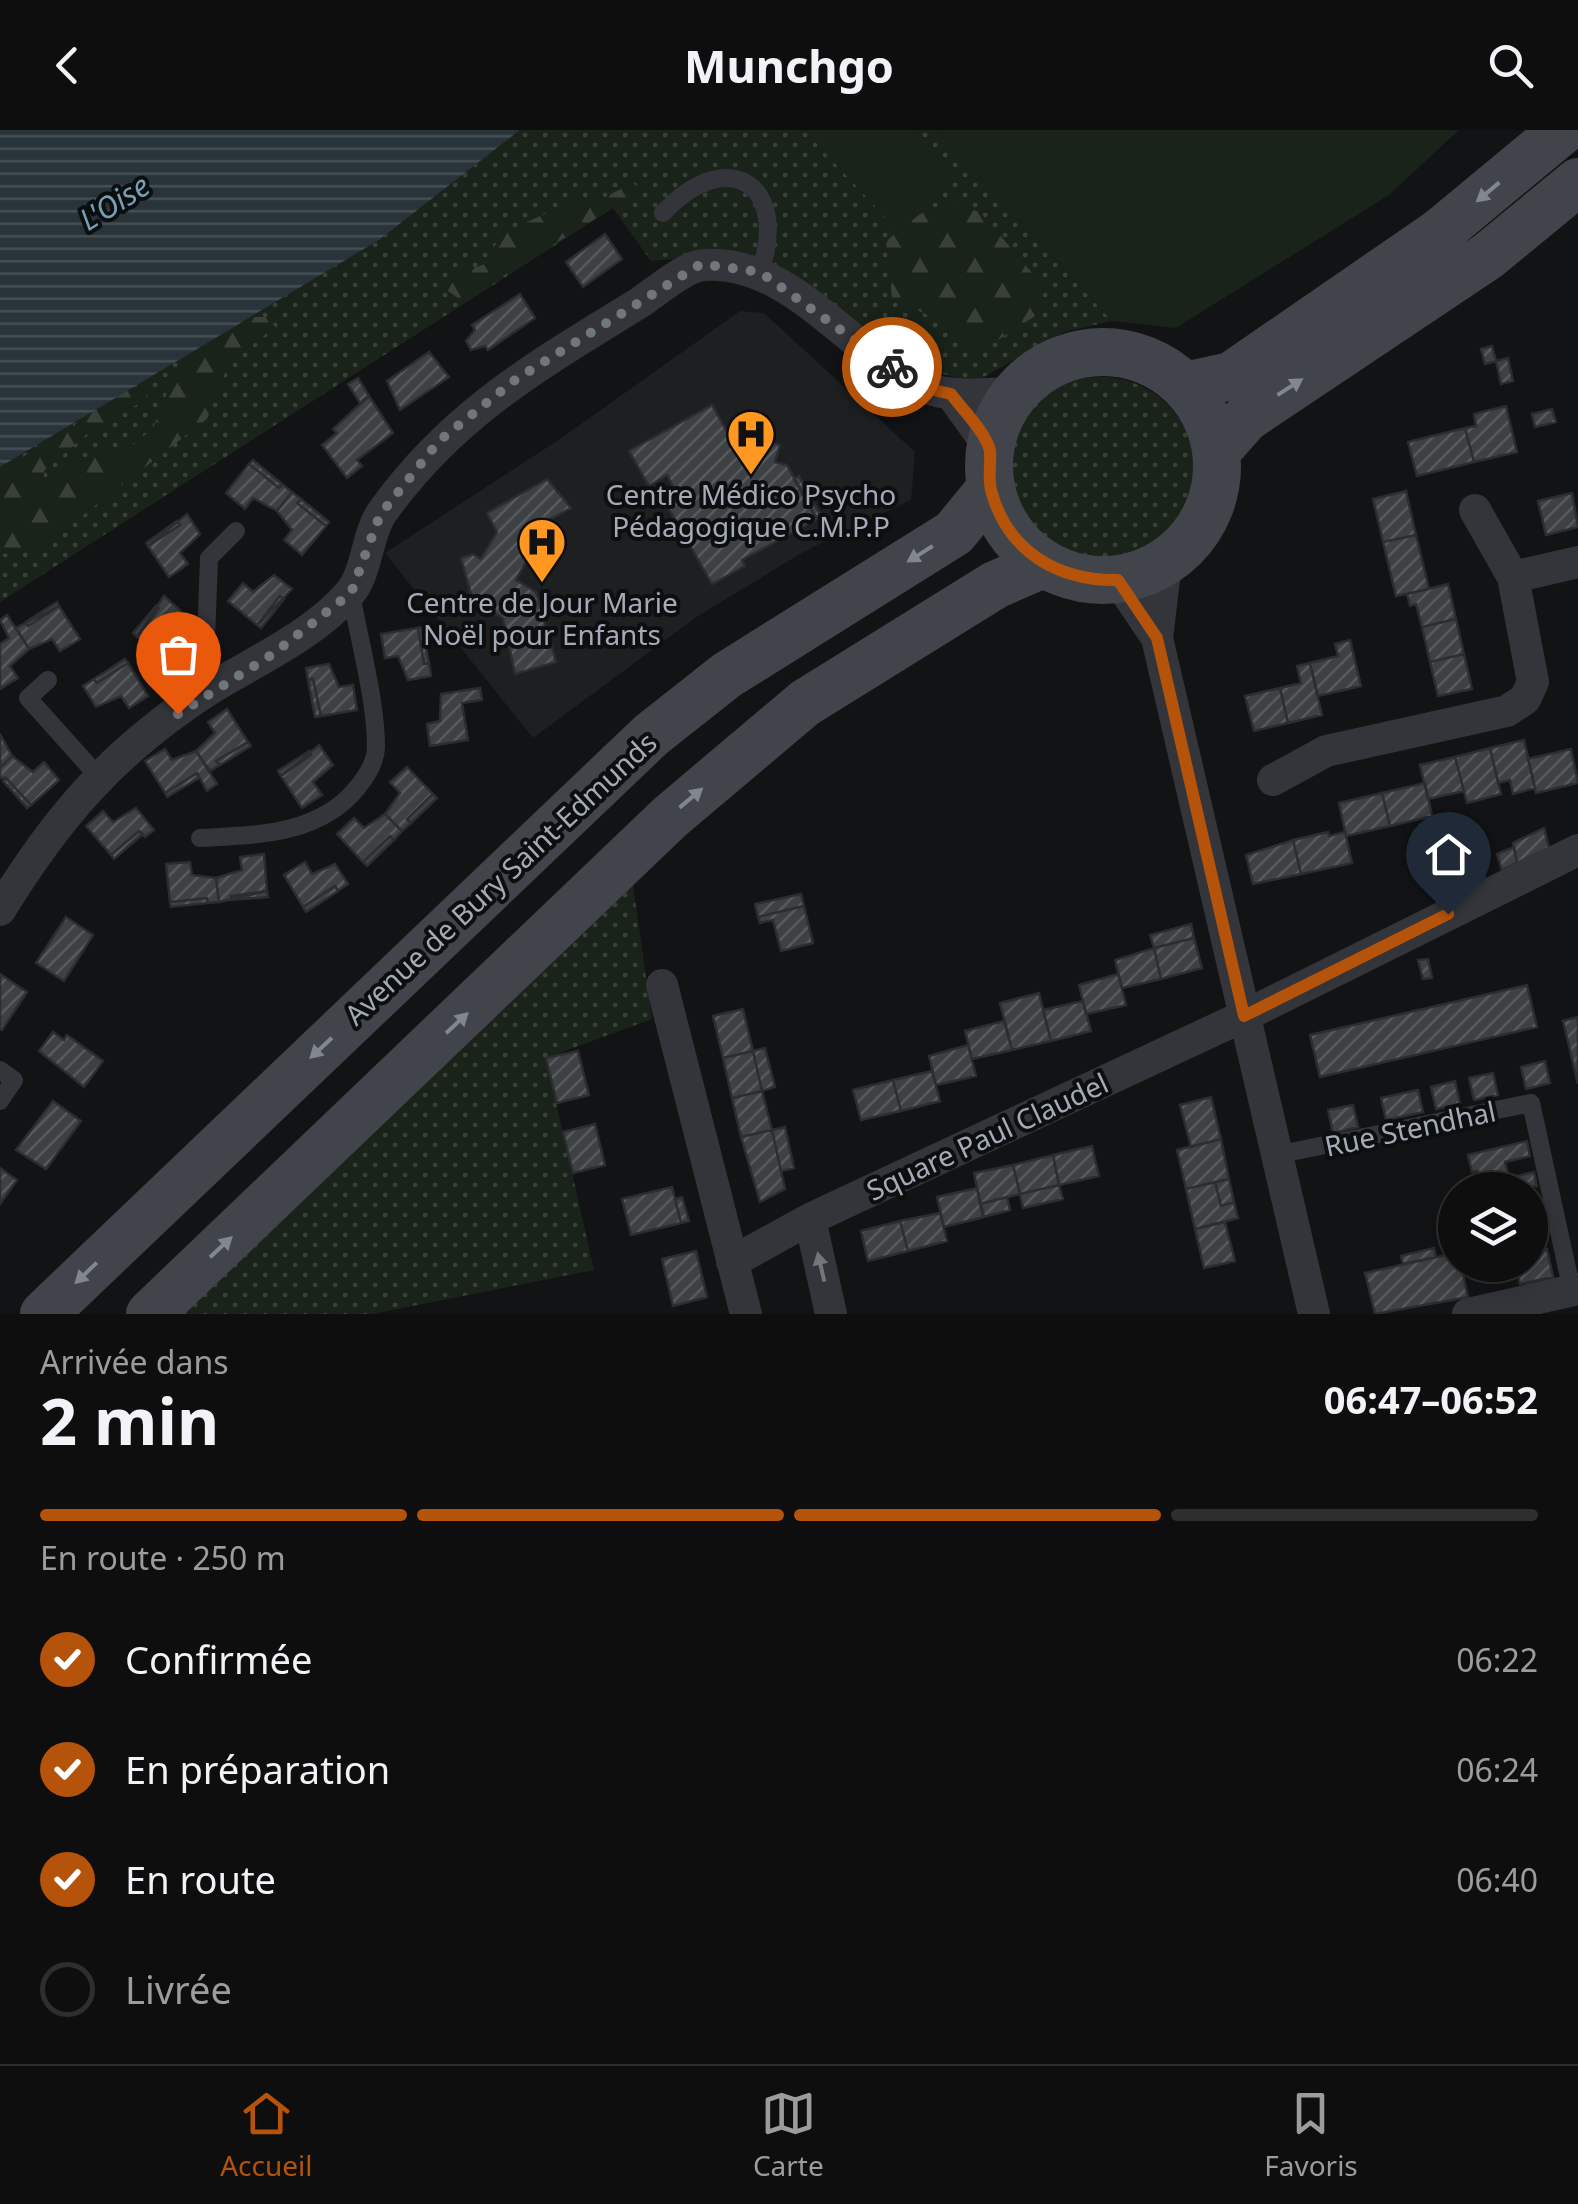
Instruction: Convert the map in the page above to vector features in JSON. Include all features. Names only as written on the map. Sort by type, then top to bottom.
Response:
[{"type":"main road","points":[[1185,386],[1231,376],[1440,232],[1563,130]]},
{"type":"main road","points":[[1217,450],[1246,418],[1488,256],[1578,182]]},
{"type":"main road","points":[[1085,353],[1139,357],[1185,386],[1206,416],[1217,450],[1218,472],[1208,514],[1190,541],[1166,563],[1118,580],[1066,575],[1043,564],[1019,544],[1001,518],[990,468],[995,428],[1015,393],[1059,360],[1085,353]]},
{"type":"main road","name":"Avenue de Bury Saint-Edmunds","points":[[44,1314],[651,735],[727,676],[954,533],[990,468]]},
{"type":"main road","points":[[150,1314],[670,816],[805,703],[971,600],[1043,564]]},
{"type":"street","points":[[0,910],[32,857],[98,775],[204,693],[273,654],[351,593],[380,515],[439,441],[515,380],[701,264],[760,272],[865,350],[925,388],[951,394],[1015,393]]},
{"type":"street","points":[[951,394],[990,468]]},
{"type":"street","points":[[1273,780],[1326,751],[1507,711],[1525,700],[1533,682],[1512,577],[1475,510]]},
{"type":"street","points":[[1512,577],[1578,562]]},
{"type":"street","points":[[1166,563],[1157,638],[1314,1314]]},
{"type":"street","points":[[1118,580],[1157,638]]},
{"type":"street","name":"Square Paul Claudel","points":[[732,1262],[810,1219],[1244,1016],[1578,850]]},
{"type":"street","points":[[662,985],[746,1314]]},
{"type":"street","points":[[810,1219],[832,1314]]},
{"type":"street","points":[[1468,1314],[1575,1290]]},
{"type":"lane","points":[[663,213],[687,188],[715,177],[748,182],[762,198],[772,239],[760,272]]},
{"type":"lane","points":[[204,693],[209,558],[236,531]]},
{"type":"lane","points":[[200,838],[266,835],[308,824],[345,802],[367,775],[377,750],[351,593]]},
{"type":"lane","points":[[48,680],[28,698],[98,775]]},
{"type":"lane","points":[[0,1070],[14,1080],[0,1101]]},
{"type":"lane","name":"Rue Stendhal","points":[[1276,1155],[1532,1102],[1575,1290]]},
{"type":"shaded area","points":[[740,311],[764,313],[915,452],[911,500],[805,551],[698,616],[533,738],[385,553],[560,439]]},
{"type":"green space","points":[[520,130],[936,130],[1112,321],[1064,332],[973,383],[919,367],[743,253],[651,261],[613,208],[0,602],[0,467],[379,240]]},
{"type":"green space","points":[[804,130],[914,130],[954,173],[895,228]]},
{"type":"green space","points":[[936,130],[1459,130],[1389,195],[1176,328],[1112,321]]},
{"type":"green space","points":[[633,183],[644,191],[624,210],[613,208],[462,301],[448,291],[449,277],[485,264],[501,234],[575,200],[605,197]]},
{"type":"green space","points":[[951,201],[981,213],[1044,287],[1041,312],[974,356],[936,319],[892,298],[886,241],[920,214]]},
{"type":"green space","points":[[233,317],[268,317],[275,327],[229,363],[207,419],[51,540],[26,552],[0,554],[0,470],[71,429],[114,385],[147,393],[145,400],[88,433],[44,471],[44,480],[82,458],[126,451],[153,428],[189,338]]},
{"type":"green space","points":[[1101,377],[1137,384],[1168,404],[1188,435],[1195,471],[1188,507],[1168,538],[1137,558],[1101,565],[1065,558],[1034,538],[1014,507],[1007,471],[1014,435],[1034,404],[1065,384]]},
{"type":"green space","points":[[633,885],[652,1019],[546,1058],[594,1270],[372,1314],[178,1314]]},
{"type":"water","name":"L'Oise","points":[[0,130],[520,130],[379,240],[0,467]]},
{"type":"building","points":[[605,234],[622,259],[583,287],[566,262]]},
{"type":"building","points":[[520,294],[535,318],[488,350],[485,346],[471,350],[466,341],[475,330],[472,325]]},
{"type":"building","points":[[1492,346],[1496,361],[1485,364],[1481,349]]},
{"type":"building","points":[[429,352],[449,377],[400,410],[387,381]]},
{"type":"building","points":[[1508,358],[1513,381],[1501,384],[1496,361]]},
{"type":"building","points":[[358,378],[369,396],[360,403],[348,384]]},
{"type":"building","points":[[369,396],[393,433],[357,460],[362,466],[347,478],[322,445],[337,433],[333,429]]},
{"type":"building","points":[[712,405],[731,439],[740,442],[742,434],[780,445],[775,462],[787,465],[817,519],[742,560],[745,566],[712,584],[661,495],[674,488],[667,475],[649,486],[629,451]]},
{"type":"building","points":[[1506,406],[1517,452],[1474,462],[1465,428],[1476,426],[1474,414]]},
{"type":"building","points":[[1552,409],[1556,422],[1535,427],[1532,414]]},
{"type":"building","points":[[1465,428],[1474,462],[1417,476],[1408,442]]},
{"type":"building","points":[[253,460],[282,484],[279,488],[249,464]]},
{"type":"building","points":[[249,464],[279,488],[282,484],[292,492],[277,511],[253,498],[245,509],[226,493]]},
{"type":"building","points":[[799,476],[821,516],[817,519],[794,479]]},
{"type":"building","points":[[547,479],[571,508],[549,520],[516,580],[536,592],[556,662],[515,674],[503,618],[473,601],[461,558],[473,554],[481,559],[497,532],[487,513]]},
{"type":"building","points":[[1406,491],[1416,535],[1383,542],[1373,499]]},
{"type":"building","points":[[292,492],[301,499],[297,503],[326,526],[302,555],[284,540],[292,530],[277,511]]},
{"type":"building","points":[[1572,493],[1578,527],[1546,535],[1538,501]]},
{"type":"building","points":[[301,499],[329,522],[326,526],[297,503]]},
{"type":"building","points":[[187,514],[200,534],[180,553],[188,564],[169,577],[148,546]]},
{"type":"building","points":[[177,521],[180,525],[148,546],[146,543]]},
{"type":"building","points":[[1416,535],[1429,589],[1396,596],[1383,542]]},
{"type":"building","points":[[274,575],[292,589],[257,625],[228,601],[243,583],[253,592]]},
{"type":"building","points":[[1448,584],[1456,619],[1422,627],[1416,604],[1410,606],[1407,594]]},
{"type":"building","points":[[164,596],[182,612],[171,633],[181,641],[166,660],[137,637]]},
{"type":"building","points":[[280,596],[284,599],[261,628],[257,625]]},
{"type":"building","points":[[57,602],[59,606],[28,626],[26,622]]},
{"type":"building","points":[[59,606],[80,639],[60,651],[52,639],[29,649],[16,628]]},
{"type":"building","points":[[156,606],[159,608],[137,637],[133,633]]},
{"type":"building","points":[[7,615],[29,649],[10,666],[18,678],[0,689],[0,644],[9,638],[0,620]]},
{"type":"building","points":[[1456,619],[1464,654],[1430,662],[1422,627]]},
{"type":"building","points":[[422,627],[429,663],[424,664],[418,628]]},
{"type":"building","points":[[418,628],[424,664],[429,663],[431,676],[408,680],[398,656],[385,658],[381,634]]},
{"type":"building","points":[[1350,640],[1361,686],[1318,696],[1310,663],[1338,656],[1335,644]]},
{"type":"building","points":[[1464,654],[1472,689],[1438,696],[1430,662]]},
{"type":"building","points":[[125,659],[128,663],[97,683],[94,679]]},
{"type":"building","points":[[128,663],[148,696],[129,708],[121,696],[96,707],[83,686],[94,679],[97,683]]},
{"type":"building","points":[[1310,663],[1322,715],[1288,723],[1280,688],[1301,683],[1297,666]]},
{"type":"building","points":[[329,664],[339,687],[353,685],[357,710],[321,716],[313,679],[308,680],[306,668]]},
{"type":"building","points":[[313,679],[321,716],[315,717],[308,680]]},
{"type":"building","points":[[480,688],[482,700],[462,703],[468,740],[430,746],[427,724],[440,721],[441,694]]},
{"type":"building","points":[[1280,688],[1288,723],[1254,731],[1245,696]]},
{"type":"building","points":[[227,709],[248,742],[216,761],[220,765],[210,771],[196,751],[215,733],[208,722]]},
{"type":"building","points":[[0,734],[12,756],[0,768]]},
{"type":"building","points":[[1524,740],[1535,788],[1513,794],[1510,780],[1498,783],[1490,748]]},
{"type":"building","points":[[248,742],[251,746],[220,765],[216,761]]},
{"type":"building","points":[[319,745],[333,765],[313,782],[322,795],[302,808],[281,776]]},
{"type":"building","points":[[1490,748],[1501,794],[1467,803],[1455,757]]},
{"type":"building","points":[[165,749],[172,760],[196,751],[217,784],[207,791],[197,773],[165,793],[145,761]]},
{"type":"building","points":[[1571,749],[1578,783],[1536,793],[1528,759]]},
{"type":"building","points":[[309,751],[311,755],[281,776],[278,771]]},
{"type":"building","points":[[12,756],[33,772],[44,762],[59,780],[31,805],[6,778],[0,778],[0,768]]},
{"type":"building","points":[[1455,757],[1464,791],[1428,799],[1420,765]]},
{"type":"building","points":[[407,767],[433,794],[407,819],[411,823],[402,831],[385,814],[400,793],[390,782]]},
{"type":"building","points":[[197,773],[199,778],[167,797],[165,793]]},
{"type":"building","points":[[6,778],[31,805],[27,808],[3,781]]},
{"type":"building","points":[[1425,783],[1432,816],[1390,826],[1382,793]]},
{"type":"building","points":[[1382,793],[1390,826],[1346,836],[1339,803]]},
{"type":"building","points":[[433,794],[437,798],[411,823],[407,819]]},
{"type":"building","points":[[136,808],[154,830],[145,837],[139,831],[111,855],[86,826],[103,811],[113,822]]},
{"type":"building","points":[[385,814],[402,831],[394,840],[390,836],[363,862],[337,834],[354,818],[364,828]]},
{"type":"building","points":[[1544,828],[1549,848],[1517,863],[1513,843]]},
{"type":"building","points":[[139,831],[143,834],[114,859],[111,855]]},
{"type":"building","points":[[1328,832],[1329,836],[1345,832],[1352,863],[1301,874],[1293,840]]},
{"type":"building","points":[[390,836],[394,840],[367,866],[363,862]]},
{"type":"building","points":[[1293,840],[1301,874],[1253,884],[1246,855]]},
{"type":"building","points":[[1514,847],[1517,863],[1502,870],[1497,854]]},
{"type":"building","points":[[264,854],[267,891],[219,902],[216,878],[242,870],[240,857]]},
{"type":"building","points":[[190,862],[192,875],[216,878],[219,902],[208,903],[207,898],[170,902],[166,864]]},
{"type":"building","points":[[305,862],[312,874],[335,864],[348,884],[338,891],[335,886],[303,907],[284,875]]},
{"type":"building","points":[[1482,866],[1485,878],[1450,894],[1447,882]]},
{"type":"building","points":[[1445,872],[1448,887],[1436,890],[1432,874]]},
{"type":"building","points":[[335,886],[338,891],[306,912],[303,907]]},
{"type":"building","points":[[267,891],[268,897],[231,900],[231,896]]},
{"type":"building","points":[[801,894],[804,906],[758,917],[755,904]]},
{"type":"building","points":[[207,898],[208,903],[171,907],[170,902]]},
{"type":"building","points":[[804,906],[813,943],[781,951],[773,920],[760,923],[758,917]]},
{"type":"building","points":[[66,917],[93,935],[64,981],[36,963]]},
{"type":"building","points":[[1191,924],[1194,938],[1154,948],[1150,935]]},
{"type":"building","points":[[1194,938],[1202,968],[1161,979],[1154,948]]},
{"type":"building","points":[[1154,948],[1161,979],[1122,988],[1115,960]]},
{"type":"building","points":[[1428,959],[1432,978],[1423,979],[1418,960]]},
{"type":"building","points":[[0,974],[27,992],[2,1030],[0,1029]]},
{"type":"building","points":[[1118,974],[1126,1005],[1086,1014],[1079,985]]},
{"type":"building","points":[[1527,985],[1537,1027],[1320,1077],[1310,1035]]},
{"type":"building","points":[[1039,993],[1051,1041],[1012,1050],[1000,1003]]},
{"type":"building","points":[[1083,1001],[1091,1031],[1051,1041],[1043,1010]]},
{"type":"building","points":[[743,1009],[753,1051],[723,1058],[713,1016]]},
{"type":"building","points":[[1578,1017],[1578,1084],[1563,1021]]},
{"type":"building","points":[[1004,1021],[1012,1050],[972,1059],[965,1031]]},
{"type":"building","points":[[53,1032],[64,1040],[67,1035],[103,1061],[84,1087],[39,1051]]},
{"type":"building","points":[[968,1045],[976,1076],[936,1085],[929,1056]]},
{"type":"building","points":[[765,1048],[775,1087],[762,1091],[753,1051]]},
{"type":"building","points":[[578,1051],[589,1095],[557,1103],[546,1058]]},
{"type":"building","points":[[753,1051],[762,1091],[732,1098],[723,1058]]},
{"type":"building","points":[[1545,1061],[1550,1083],[1526,1089],[1521,1067]]},
{"type":"building","points":[[932,1071],[940,1101],[901,1111],[893,1080]]},
{"type":"building","points":[[1493,1073],[1498,1095],[1474,1100],[1469,1078]]},
{"type":"building","points":[[893,1080],[901,1111],[861,1120],[853,1090]]},
{"type":"building","points":[[1455,1081],[1460,1104],[1436,1109],[1431,1087]]},
{"type":"building","points":[[1418,1090],[1423,1112],[1386,1120],[1381,1098]]},
{"type":"building","points":[[762,1091],[772,1130],[741,1137],[732,1098]]},
{"type":"building","points":[[1211,1097],[1221,1139],[1191,1147],[1180,1105]]},
{"type":"building","points":[[53,1101],[81,1121],[46,1169],[16,1150]]},
{"type":"building","points":[[1353,1105],[1358,1127],[1333,1133],[1328,1110]]},
{"type":"building","points":[[595,1124],[605,1165],[573,1173],[563,1132]]},
{"type":"building","points":[[785,1127],[794,1168],[781,1171],[772,1130]]},
{"type":"building","points":[[772,1130],[785,1189],[760,1202],[741,1137]]},
{"type":"building","points":[[1221,1139],[1229,1179],[1186,1189],[1177,1150]]},
{"type":"building","points":[[1527,1141],[1530,1156],[1505,1162],[1508,1172],[1472,1172],[1468,1155]]},
{"type":"building","points":[[1092,1146],[1099,1176],[1059,1185],[1053,1155]]},
{"type":"building","points":[[1053,1155],[1059,1185],[1020,1194],[1013,1165]]},
{"type":"building","points":[[1013,1165],[1020,1194],[980,1204],[974,1173]]},
{"type":"building","points":[[0,1168],[17,1180],[0,1204]]},
{"type":"building","points":[[1229,1179],[1234,1202],[1221,1206],[1215,1182]]},
{"type":"building","points":[[1215,1182],[1221,1206],[1234,1202],[1238,1218],[1195,1229],[1186,1189]]},
{"type":"building","points":[[1059,1185],[1063,1199],[1023,1208],[1020,1194]]},
{"type":"building","points":[[672,1187],[681,1223],[631,1235],[622,1199]]},
{"type":"building","points":[[977,1188],[984,1217],[944,1227],[937,1197]]},
{"type":"building","points":[[682,1197],[689,1221],[681,1223],[675,1199]]},
{"type":"building","points":[[1007,1197],[1010,1210],[983,1217],[980,1204]]},
{"type":"building","points":[[940,1213],[947,1241],[908,1251],[900,1221]]},
{"type":"building","points":[[900,1221],[908,1251],[868,1261],[861,1231]]},
{"type":"building","points":[[1225,1222],[1235,1261],[1204,1268],[1195,1229]]},
{"type":"building","points":[[1434,1248],[1436,1257],[1403,1264],[1401,1256]]},
{"type":"building","points":[[696,1251],[707,1297],[673,1306],[662,1259]]},
{"type":"building","points":[[1438,1257],[1438,1282],[1465,1282],[1468,1297],[1375,1314],[1365,1273]]},
{"type":"way so far","points":[[178,714],[204,693],[273,654],[351,593],[380,515],[439,441],[515,380],[701,264],[760,272],[892,367]]},
{"type":"place","name":"Centre Médico Psycho Pédagogique C.M.P.P","points":[[751,476]]},
{"type":"place","name":"Centre de Jour Marie Noël pour Enfants","points":[[542,584]]},
{"type":"route","points":[[892,367],[925,388],[951,394],[990,448],[991,488],[1001,518],[1019,544],[1043,564],[1066,575],[1092,581],[1118,580],[1157,638],[1244,1016],[1448,914]]}]
